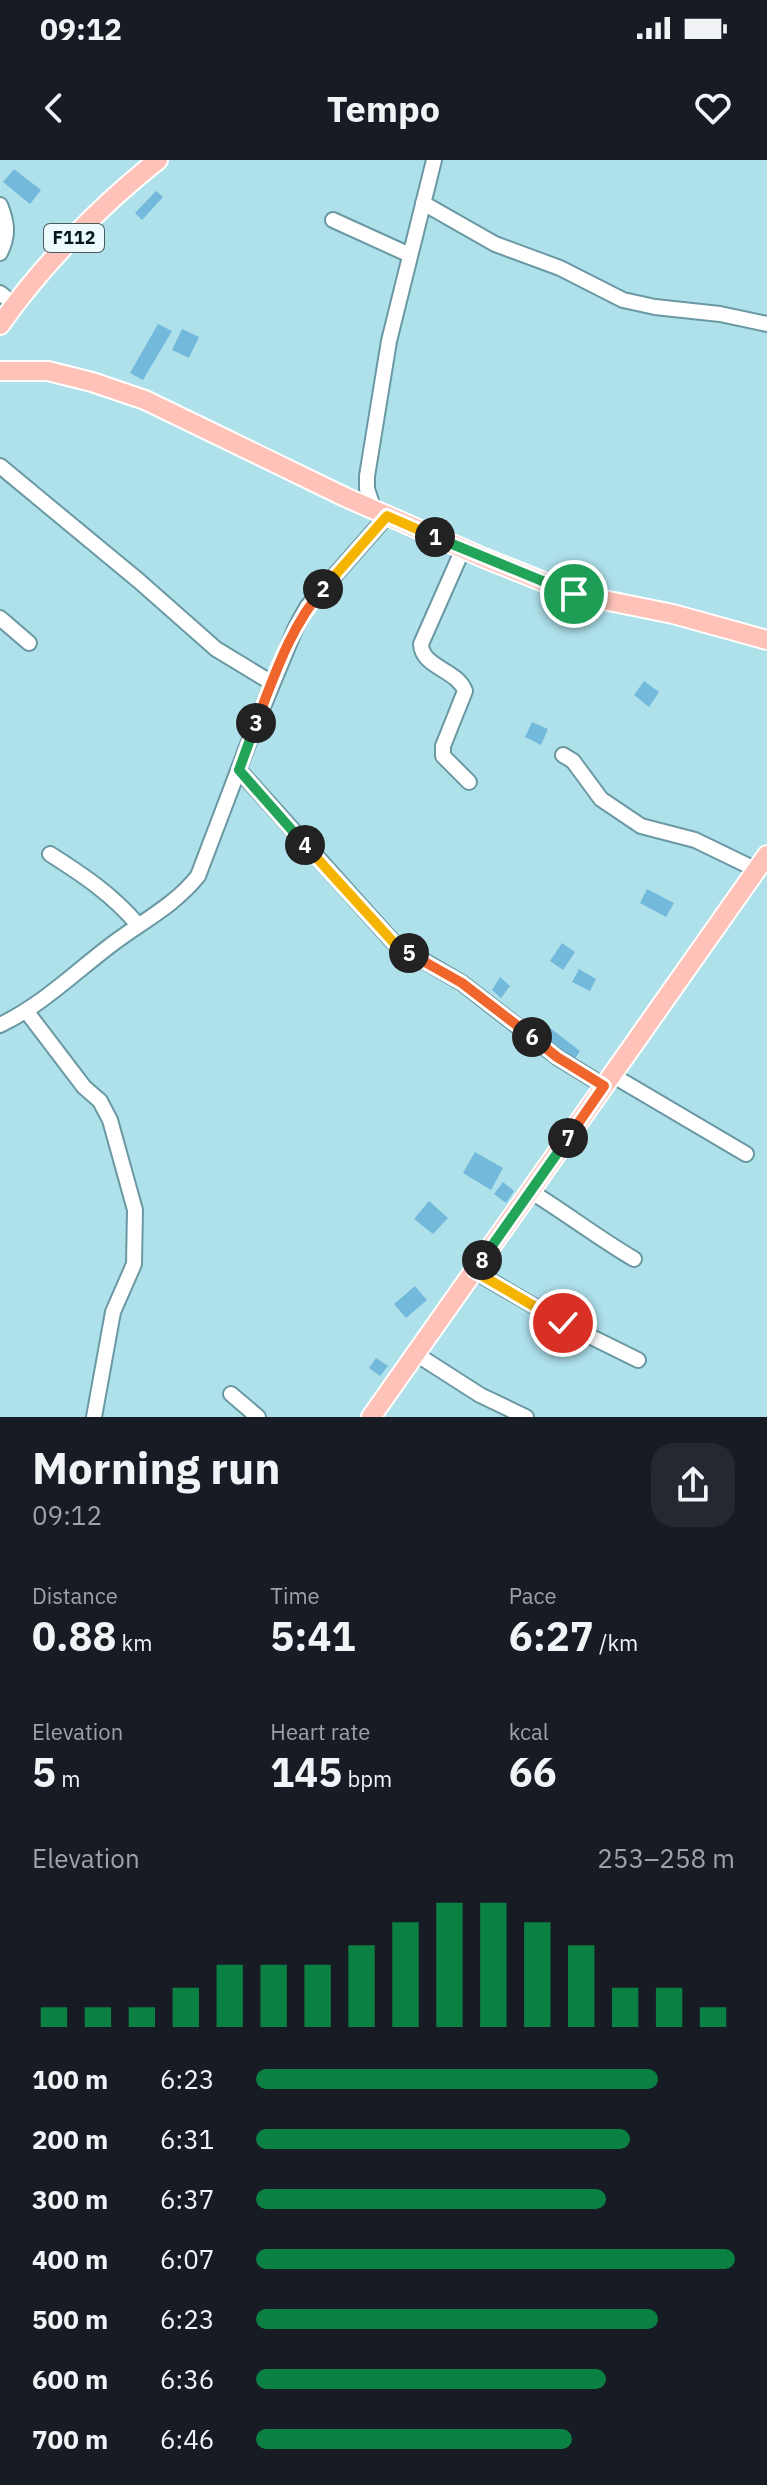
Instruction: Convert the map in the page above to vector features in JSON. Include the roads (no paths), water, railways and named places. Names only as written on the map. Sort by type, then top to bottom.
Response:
[{"type":"main road","name":"F112","points":[[0,325],[7,299],[158,160]]},
{"type":"main road","points":[[0,371],[48,371],[145,400],[381,513],[574,594],[673,614],[767,640]]},
{"type":"main road","points":[[371,1417],[762,862]]},
{"type":"street","points":[[0,1025],[27,1012],[112,943],[183,894],[198,876],[296,627],[307,607],[381,513],[367,489],[367,476],[389,341],[434,160]]},
{"type":"street","points":[[423,203],[495,244],[560,268],[623,300],[767,324]]},
{"type":"street","points":[[0,205],[7,226],[0,253]]},
{"type":"street","points":[[333,220],[410,255]]},
{"type":"street","points":[[0,466],[216,649],[272,683]]},
{"type":"street","points":[[463,549],[421,644],[426,659],[457,679],[465,691],[443,746],[443,756],[469,782]]},
{"type":"street","points":[[0,618],[29,643]]},
{"type":"street","points":[[563,755],[573,761],[601,799],[641,826],[762,862]]},
{"type":"street","points":[[239,770],[395,944],[462,983],[557,1057],[608,1080],[746,1154]]},
{"type":"street","points":[[50,854],[105,891],[138,925]]},
{"type":"street","points":[[27,1012],[84,1087],[100,1101],[119,1148],[135,1210],[134,1264],[113,1312],[94,1417]]},
{"type":"street","points":[[530,1191],[634,1259]]},
{"type":"street","points":[[474,1271],[563,1323],[638,1360]]},
{"type":"street","points":[[416,1354],[480,1395],[526,1417]]},
{"type":"street","points":[[231,1394],[258,1417]]}]
